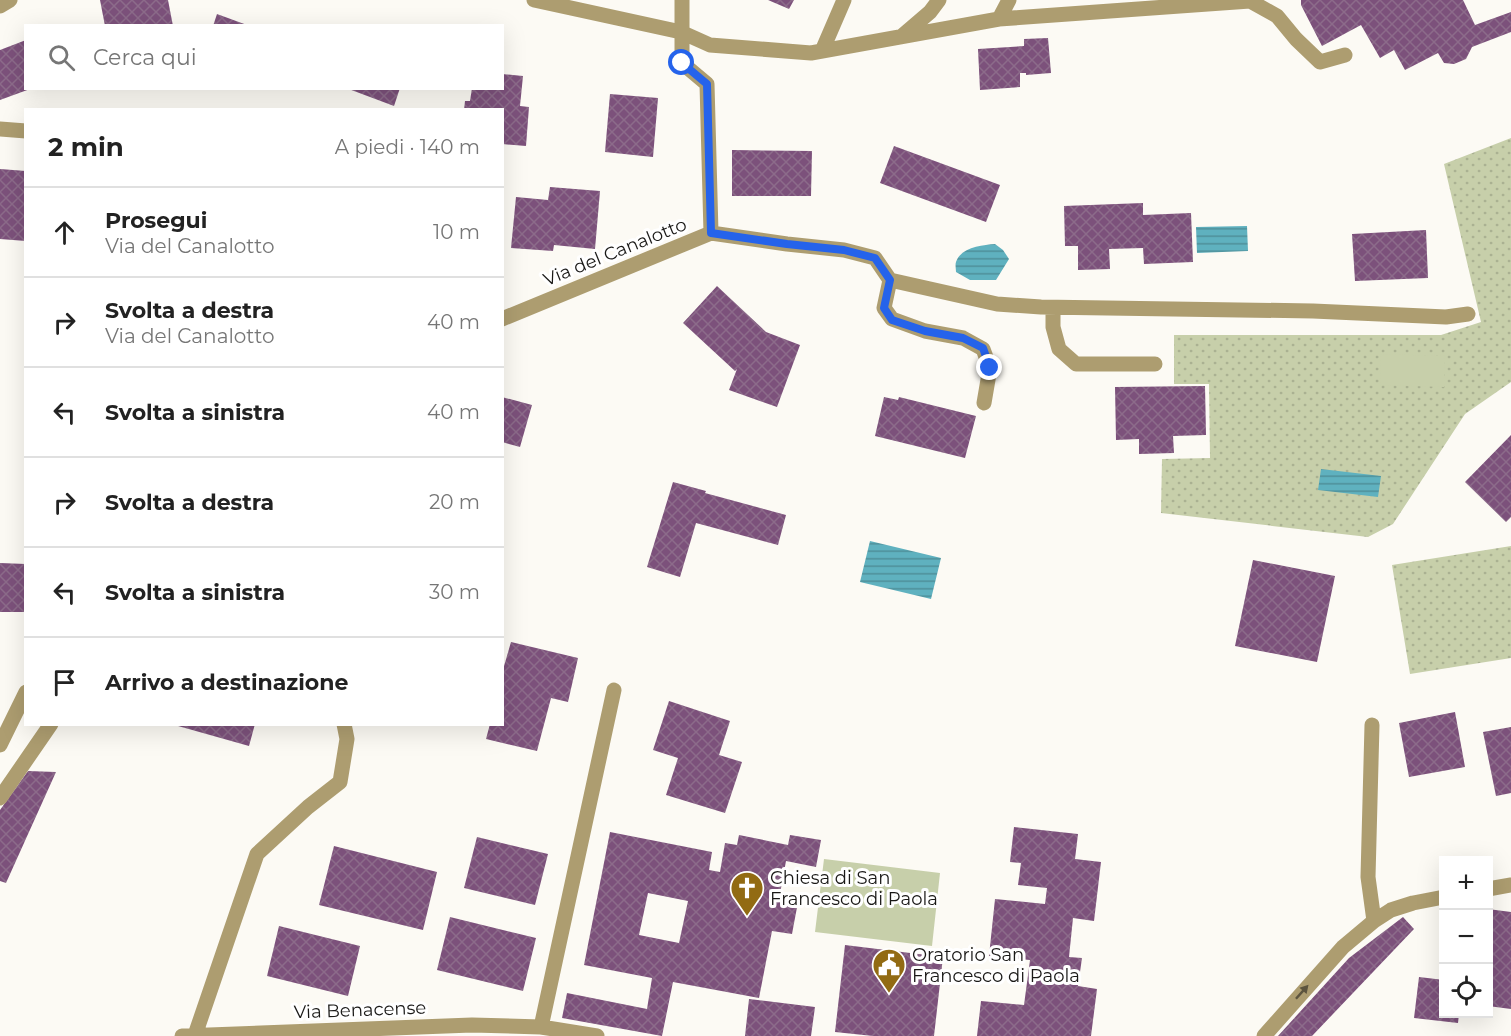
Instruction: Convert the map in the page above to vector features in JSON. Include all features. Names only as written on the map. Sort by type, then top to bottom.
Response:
[{"type":"street","points":[[0,6],[10,0]]},
{"type":"street","points":[[534,0],[681,32],[710,45],[811,53],[999,19],[1250,1],[1277,16],[1296,39],[1320,62],[1345,55]]},
{"type":"street","name":"Via del Canalotto","points":[[504,318],[711,233],[707,84],[682,63],[682,0]]},
{"type":"street","points":[[822,51],[844,0]]},
{"type":"street","points":[[902,36],[930,12],[939,0]]},
{"type":"street","points":[[999,19],[1009,0]]},
{"type":"street","points":[[0,129],[24,131]]},
{"type":"street","points":[[711,233],[844,250],[875,258],[890,280],[997,304],[1053,308],[1313,311],[1446,317],[1468,314]]},
{"type":"street","points":[[890,280],[884,308],[892,320],[925,331],[963,338],[983,348],[990,368],[984,403]]},
{"type":"street","points":[[1053,308],[1053,327],[1059,349],[1076,364],[1155,364]]},
{"type":"street","points":[[541,1027],[614,690]]},
{"type":"street","points":[[0,745],[24,696]]},
{"type":"street","points":[[1372,725],[1368,877],[1374,921]]},
{"type":"street","points":[[0,798],[50,726]]},
{"type":"street","points":[[188,1035],[257,854],[308,807],[340,782],[347,739],[344,726]]},
{"type":"street","points":[[1493,888],[1511,885]]},
{"type":"street","points":[[1264,1036],[1343,947],[1374,921],[1391,910],[1439,898]]},
{"type":"street","name":"Via Benacense","points":[[188,1035],[473,1031],[541,1027],[597,1036]]},
{"type":"green space","points":[[1511,138],[1511,382],[1465,414],[1393,524],[1368,537],[1161,513],[1162,459],[1210,458],[1209,384],[1174,384],[1174,335],[1441,335],[1481,322],[1444,164]]},
{"type":"green space","points":[[1381,354],[1445,356],[1444,387],[1380,385]]},
{"type":"green space","points":[[1511,546],[1511,658],[1410,674],[1392,565]]},
{"type":"green space","points":[[824,859],[940,873],[932,946],[815,932]]},
{"type":"water","points":[[1247,226],[1248,251],[1197,253],[1196,227]]},
{"type":"water","points":[[995,244],[1009,259],[996,280],[970,280],[956,272],[956,262],[962,253],[972,248]]},
{"type":"water","points":[[1321,469],[1381,476],[1378,497],[1318,490]]},
{"type":"water","points":[[870,541],[941,558],[931,599],[860,582]]},
{"type":"building","points":[[100,0],[168,0],[173,24],[105,24]]},
{"type":"building","points":[[768,0],[794,0],[789,9]]},
{"type":"building","points":[[1301,0],[1463,0],[1475,25],[1511,12],[1511,32],[1472,47],[1466,59],[1454,64],[1444,63],[1438,53],[1405,70],[1394,50],[1380,58],[1361,25],[1322,46],[1301,5]]},
{"type":"building","points":[[217,14],[244,24],[214,24]]},
{"type":"building","points":[[1048,38],[1051,73],[1026,75],[1026,73],[1020,73],[1020,87],[980,90],[978,49],[1024,46],[1024,39]]},
{"type":"building","points":[[24,41],[24,90],[27,90],[0,100],[0,50]]},
{"type":"building","points":[[504,74],[523,76],[520,106],[529,107],[526,146],[504,144],[504,108],[464,108],[465,101],[470,101],[472,90],[504,90]]},
{"type":"building","points":[[351,90],[399,90],[394,106]]},
{"type":"building","points":[[610,94],[658,98],[653,157],[605,152]]},
{"type":"building","points":[[894,146],[1000,185],[986,222],[880,183]]},
{"type":"building","points":[[732,150],[812,151],[811,196],[732,196]]},
{"type":"building","points":[[0,169],[24,171],[24,241],[0,239]]},
{"type":"building","points":[[550,187],[600,191],[595,249],[554,245],[553,251],[511,248],[516,197],[548,200]]},
{"type":"building","points":[[1143,203],[1143,215],[1191,213],[1193,262],[1144,264],[1143,248],[1109,249],[1110,269],[1078,270],[1078,246],[1065,246],[1064,206]]},
{"type":"building","points":[[1426,230],[1428,278],[1355,281],[1352,234]]},
{"type":"building","points":[[717,286],[766,332],[800,345],[777,407],[729,390],[737,369],[735,371],[683,323]]},
{"type":"building","points":[[1205,386],[1206,435],[1173,436],[1174,453],[1139,454],[1139,439],[1116,440],[1115,387]]},
{"type":"building","points":[[884,397],[898,400],[899,397],[976,416],[965,458],[875,436]]},
{"type":"building","points":[[504,398],[532,405],[520,447],[504,443]]},
{"type":"building","points":[[1511,435],[1511,517],[1506,522],[1465,482]]},
{"type":"building","points":[[673,482],[786,515],[778,545],[696,523],[680,577],[647,567]]},
{"type":"building","points":[[1253,560],[1335,576],[1317,662],[1235,646]]},
{"type":"building","points":[[0,563],[24,564],[24,612],[0,612]]},
{"type":"building","points":[[511,642],[578,658],[568,702],[551,698],[537,751],[486,739],[489,726],[504,726],[504,666]]},
{"type":"building","points":[[669,701],[730,721],[719,755],[742,762],[725,813],[666,795],[678,758],[653,750]]},
{"type":"building","points":[[1455,712],[1465,767],[1409,777],[1399,723]]},
{"type":"building","points":[[178,726],[254,726],[249,746]]},
{"type":"building","points":[[1511,727],[1511,793],[1496,796],[1483,732]]},
{"type":"building","points":[[28,771],[56,772],[6,883],[0,881],[0,810]]},
{"type":"building","points":[[1014,827],[1078,834],[1075,859],[1101,862],[1094,921],[1073,918],[1069,957],[1082,958],[1078,986],[1097,989],[1091,1036],[977,1036],[981,1001],[1024,1005],[1030,960],[989,956],[995,899],[1045,904],[1047,888],[1018,885],[1021,863],[1010,862]]},
{"type":"building","points":[[610,832],[712,852],[709,870],[720,872],[725,843],[737,845],[739,835],[788,845],[790,835],[821,840],[816,867],[786,861],[779,899],[798,902],[792,934],[772,931],[759,998],[673,982],[662,1036],[562,1018],[567,993],[647,1009],[652,978],[584,965]],"holes":[[[648,893],[688,901],[679,943],[639,935]]]},
{"type":"building","points":[[477,837],[548,854],[535,905],[464,888]]},
{"type":"building","points":[[334,846],[437,872],[423,930],[319,905]]},
{"type":"building","points":[[1493,910],[1511,912],[1511,1009],[1493,1007]]},
{"type":"building","points":[[450,917],[536,938],[523,991],[437,970]]},
{"type":"building","points":[[1403,917],[1414,929],[1312,1036],[1278,1036],[1349,958]]},
{"type":"building","points":[[279,926],[360,946],[348,996],[267,976]]},
{"type":"building","name":"Oratorio San Francesco di Paola","points":[[845,945],[943,957],[934,1036],[873,1036],[835,1032]]},
{"type":"building","points":[[1419,977],[1439,979],[1439,1018],[1459,1018],[1458,1023],[1414,1018]]},
{"type":"building","points":[[749,999],[815,1007],[811,1036],[745,1036]]},
{"type":"place","name":"Chiesa di San Francesco di Paola","points":[[747,917]]},
{"type":"place","name":"Oratorio San Francesco di Paola","points":[[889,994]]},
{"type":"route","points":[[682,63],[707,84],[711,233],[844,250],[875,258],[890,280],[884,308],[892,320],[925,331],[963,338],[983,348],[990,368]]}]
